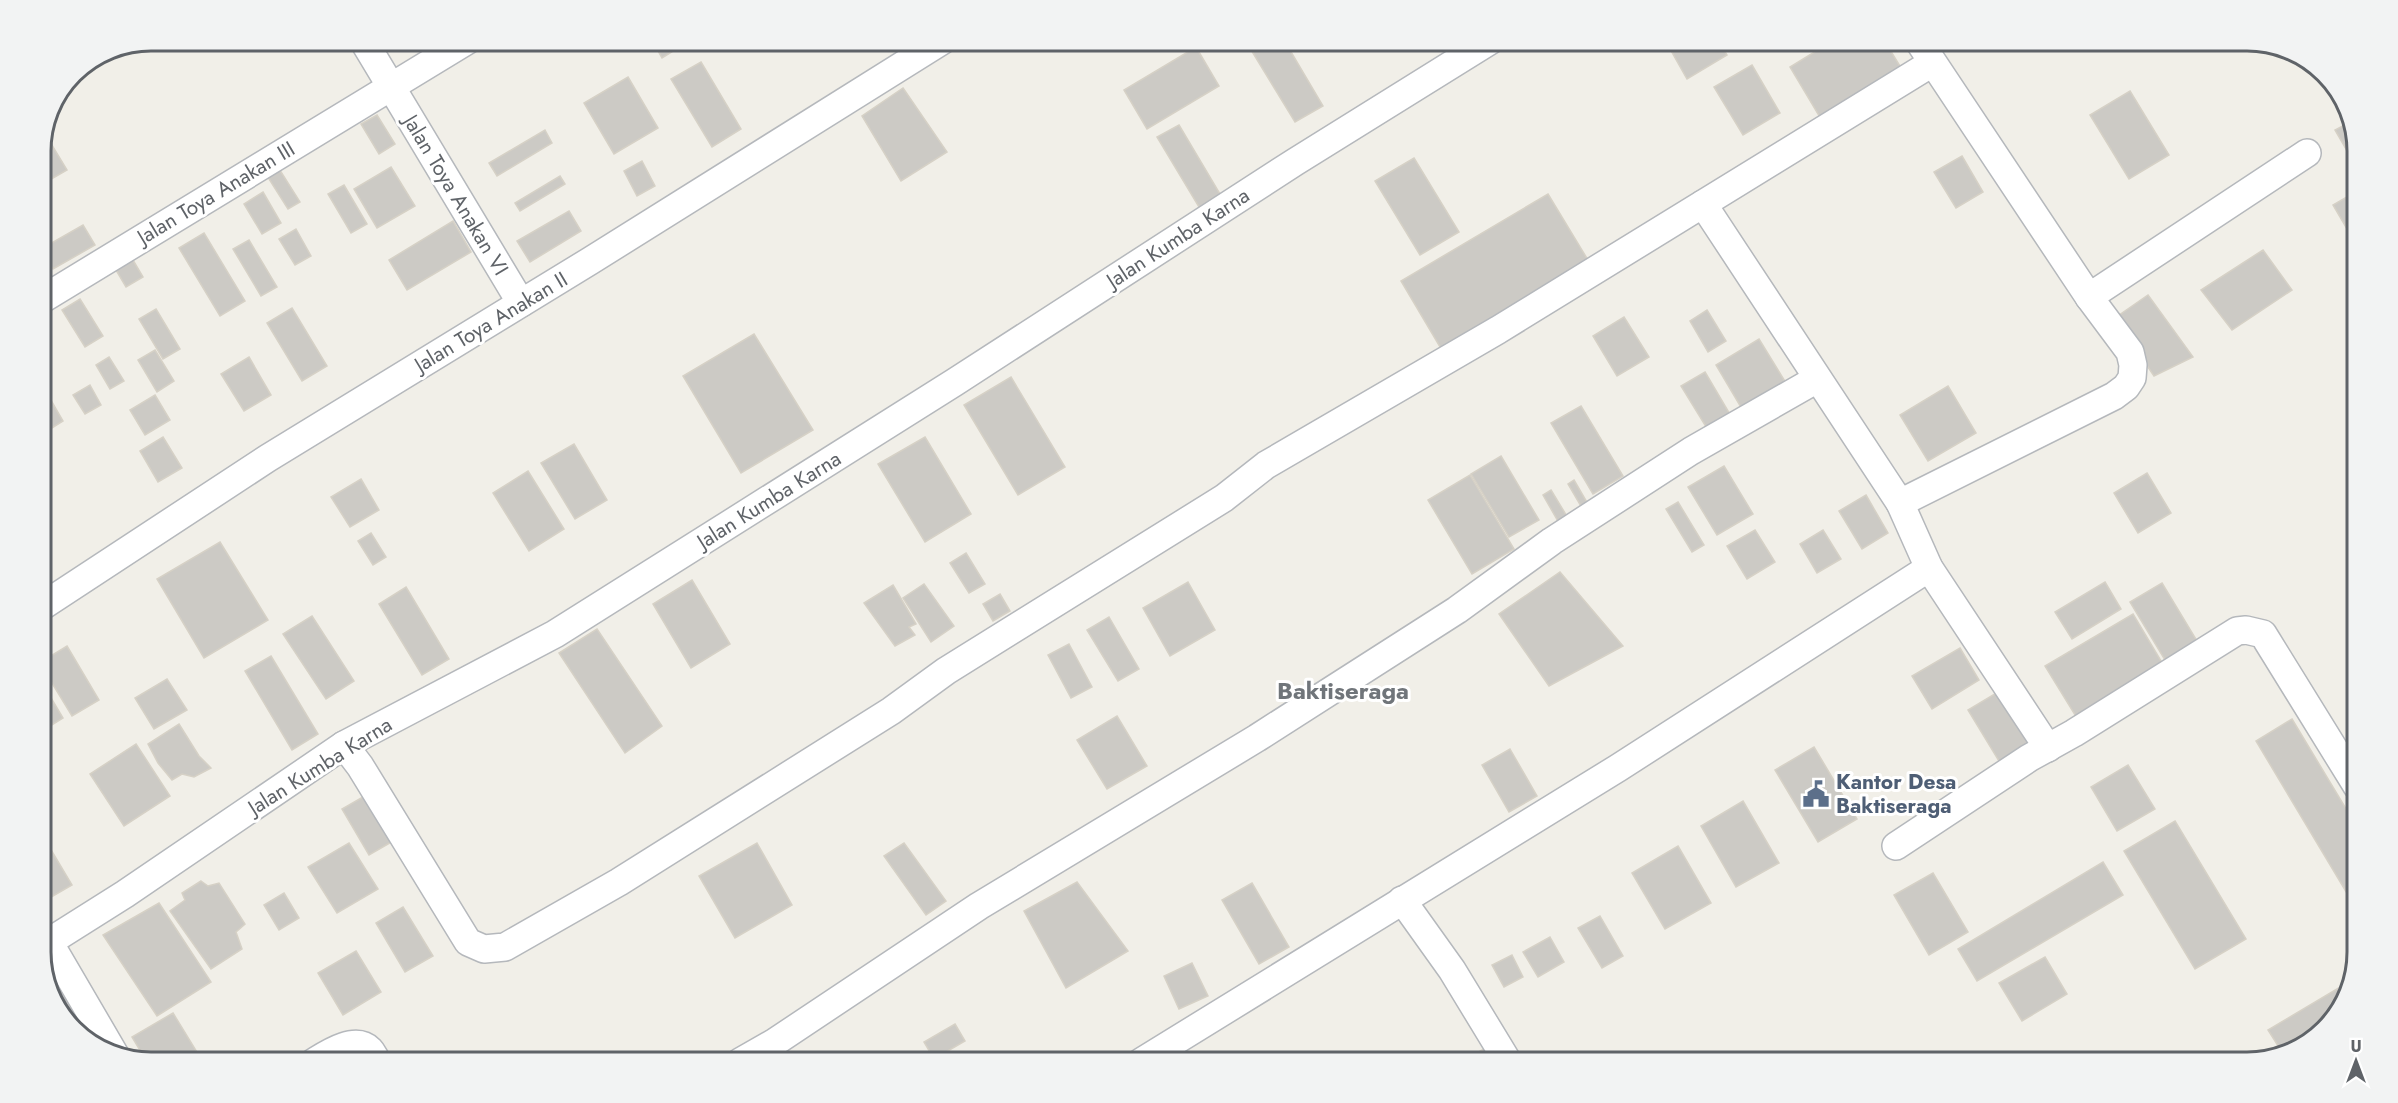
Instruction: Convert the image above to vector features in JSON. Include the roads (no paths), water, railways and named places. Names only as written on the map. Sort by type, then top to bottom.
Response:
[{"type":"street","name":"Jalan Toya Anakan VI","points":[[370,51],[521,303]]},
{"type":"street","name":"Jalan Toya Anakan III","points":[[51,294],[450,51]]},
{"type":"street","name":"Jalan Toya Anakan II","points":[[51,600],[268,458],[925,51]]},
{"type":"street","name":"Jalan Kumba Karna","points":[[51,941],[125,894],[344,745],[555,634],[955,382],[1295,162],[1473,51]]},
{"type":"street","points":[[344,745],[360,766],[468,942],[484,949],[505,947],[619,882],[891,711],[946,671],[1224,498],[1266,465],[1498,330],[1703,204],[1925,52],[2089,297],[2130,352],[2133,365],[2132,378],[2126,387],[2114,396],[1900,503]]},
{"type":"street","points":[[2089,297],[2307,153]]},
{"type":"street","points":[[1703,204],[1900,503],[1929,568],[2048,748]]},
{"type":"street","points":[[758,1052],[979,906],[1257,738],[1457,610],[1551,541],[1691,451],[1817,379]]},
{"type":"street","points":[[1157,1052],[1618,768],[1929,568]]},
{"type":"street","points":[[1896,846],[2029,758],[2237,631],[2246,630],[2263,634],[2347,770]]},
{"type":"street","points":[[1402,900],[1452,970],[1502,1052]]},
{"type":"street","points":[[51,954],[106,1041]]},
{"type":"street","points":[[330,1052],[362,1045],[371,1052]]},
{"type":"place","name":"Kantor Desa Baktiseraga","points":[[1816,794]]},
{"type":"district","name":"Baktiseraga","points":[[1343,691]]}]
